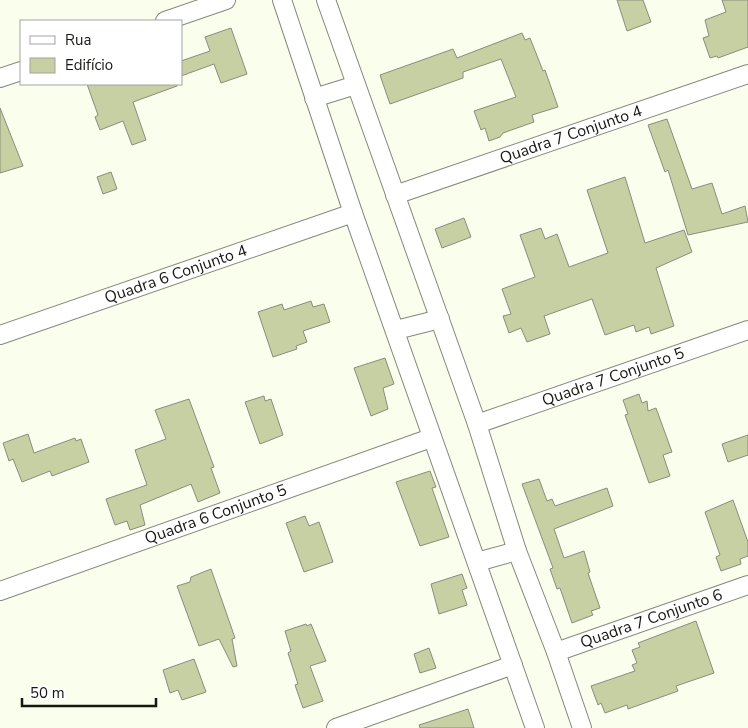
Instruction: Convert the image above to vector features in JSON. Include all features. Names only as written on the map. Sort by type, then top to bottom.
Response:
[{"type":"street","points":[[168,20],[226,0]]},
{"type":"street","points":[[282,0],[353,213],[396,330],[432,438],[535,728]]},
{"type":"street","points":[[326,0],[477,424],[516,550],[556,652],[582,728]]},
{"type":"street","points":[[0,78],[20,71]]},
{"type":"street","name":"Quadra 7 Conjunto 4","points":[[395,195],[748,74]]},
{"type":"street","points":[[314,98],[356,85]]},
{"type":"street","name":"Quadra 6 Conjunto 4","points":[[0,335],[353,213]]},
{"type":"street","points":[[396,330],[440,319]]},
{"type":"street","name":"Quadra 7 Conjunto 5","points":[[477,424],[748,330]]},
{"type":"street","name":"Quadra 6 Conjunto 5","points":[[0,591],[432,438]]},
{"type":"street","points":[[477,562],[516,550]]},
{"type":"street","name":"Quadra 7 Conjunto 6","points":[[556,652],[748,585]]},
{"type":"street","points":[[336,728],[513,665]]},
{"type":"building","points":[[617,0],[643,0],[651,22],[627,31]]},
{"type":"building","points":[[722,0],[748,0],[748,47],[718,58],[717,56],[710,58],[703,38],[709,36],[705,20],[726,12]]},
{"type":"building","points":[[231,28],[247,74],[221,83],[214,64],[182,76],[182,61],[210,51],[205,37]]},
{"type":"building","points":[[522,33],[525,40],[530,38],[543,71],[545,70],[558,107],[532,115],[534,122],[503,133],[500,137],[489,141],[485,128],[481,130],[474,111],[516,97],[501,59],[463,72],[463,78],[390,104],[380,75],[453,49],[457,58]]},
{"type":"building","points":[[87,85],[177,85],[133,102],[146,140],[132,145],[123,121],[100,130],[95,117],[98,115]]},
{"type":"building","points":[[0,108],[23,166],[0,173]]},
{"type":"building","points":[[667,119],[692,189],[712,183],[722,214],[745,206],[748,222],[688,235],[668,170],[665,172],[648,125]]},
{"type":"building","points":[[111,172],[117,189],[103,194],[97,177]]},
{"type":"building","points":[[625,177],[645,243],[684,230],[692,252],[656,268],[674,326],[651,334],[649,327],[636,332],[634,325],[605,335],[592,299],[544,316],[550,334],[527,342],[521,328],[509,333],[503,316],[511,314],[502,289],[535,277],[520,235],[541,228],[545,239],[557,234],[569,267],[608,253],[587,190]]},
{"type":"building","points":[[464,218],[471,237],[442,248],[435,229]]},
{"type":"building","points":[[311,301],[313,307],[324,304],[330,322],[303,331],[307,342],[296,346],[297,349],[273,357],[258,312],[282,304],[284,310]]},
{"type":"building","points":[[385,358],[394,384],[383,388],[388,409],[371,416],[354,368]]},
{"type":"building","points":[[639,394],[642,403],[647,401],[648,411],[656,408],[672,452],[663,455],[670,476],[649,483],[625,415],[628,414],[623,400]]},
{"type":"building","points":[[264,396],[265,401],[271,399],[283,435],[260,444],[245,402]]},
{"type":"building","points":[[189,399],[214,467],[211,468],[220,493],[198,502],[191,484],[140,505],[145,525],[130,530],[127,521],[115,525],[106,499],[147,485],[135,450],[166,439],[155,410]]},
{"type":"building","points":[[28,434],[34,453],[75,438],[76,441],[81,439],[89,462],[52,476],[50,471],[22,482],[13,459],[9,461],[3,443]]},
{"type":"building","points":[[748,435],[748,455],[728,462],[722,444]]},
{"type":"building","points":[[430,471],[436,487],[432,488],[449,537],[420,546],[396,482]]},
{"type":"building","points":[[539,479],[547,501],[552,499],[555,506],[607,488],[613,506],[554,529],[564,558],[584,551],[590,572],[588,573],[600,608],[591,611],[593,615],[572,623],[560,588],[557,589],[550,569],[553,568],[522,484]]},
{"type":"building","points":[[733,500],[748,542],[748,556],[740,559],[741,564],[721,571],[716,557],[720,555],[705,512]]},
{"type":"building","points":[[305,516],[309,526],[319,522],[333,562],[304,572],[286,523]]},
{"type":"building","points":[[211,569],[235,638],[232,639],[237,666],[233,667],[219,639],[199,646],[177,586],[190,582],[191,577]]},
{"type":"building","points":[[462,574],[467,588],[462,590],[467,605],[439,614],[431,584]]},
{"type":"building","points":[[696,621],[714,673],[676,686],[678,691],[628,709],[627,705],[605,713],[601,703],[598,705],[591,686],[635,671],[632,665],[637,663],[632,650],[640,647],[638,643]]},
{"type":"building","points":[[306,624],[307,626],[311,624],[326,661],[310,666],[323,701],[303,708],[295,685],[298,684],[288,653],[291,651],[285,631]]},
{"type":"building","points":[[429,648],[436,668],[420,673],[414,654]]},
{"type":"building","points":[[194,659],[206,692],[182,700],[178,690],[170,693],[163,670]]},
{"type":"building","points":[[468,709],[474,728],[420,728],[419,725]]}]
